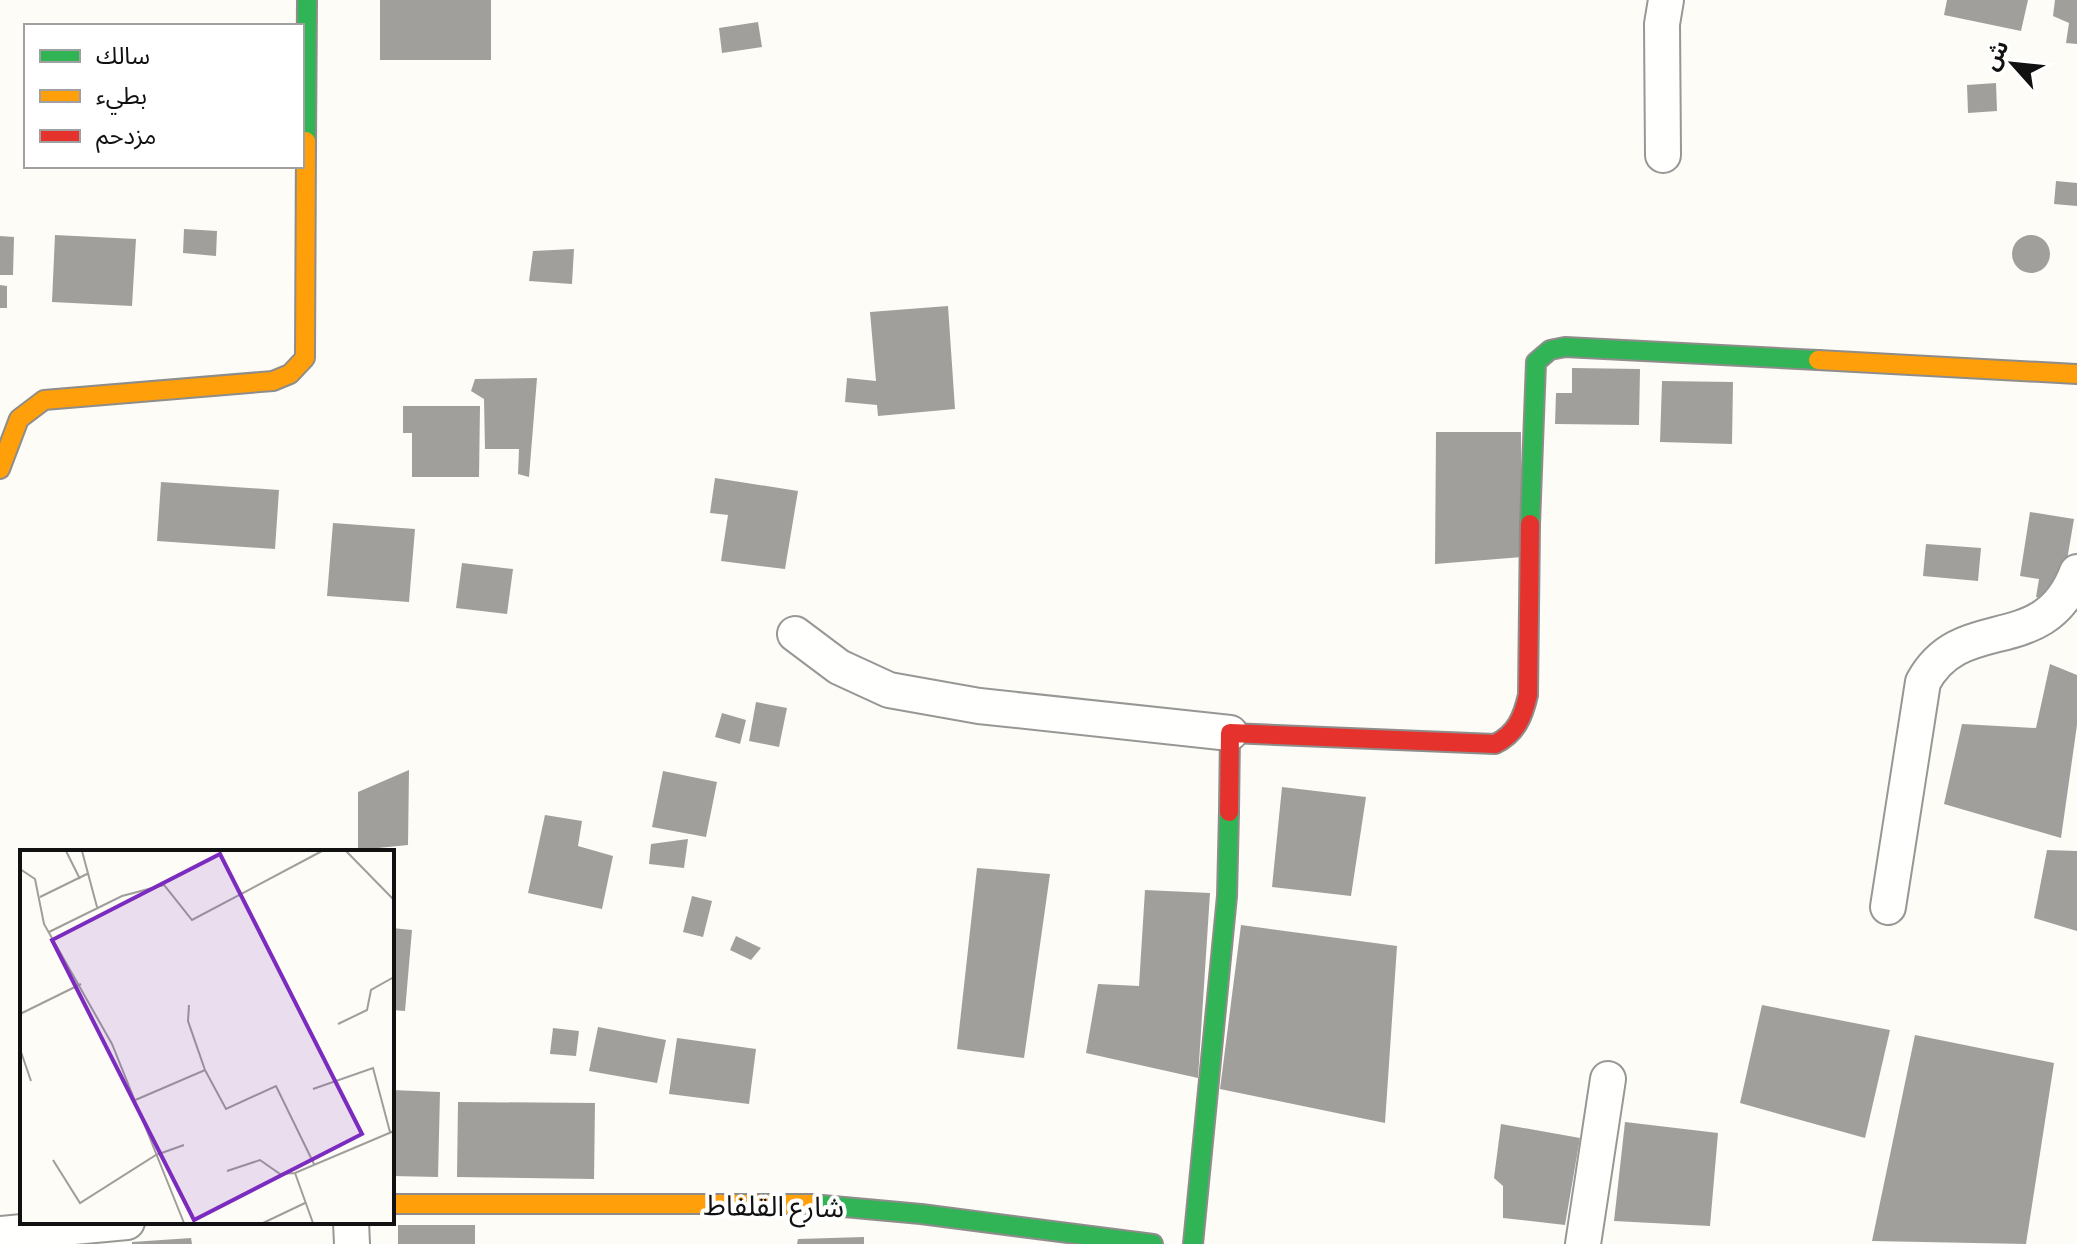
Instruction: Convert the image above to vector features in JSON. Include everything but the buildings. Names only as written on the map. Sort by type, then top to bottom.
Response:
[{"type":"street","points":[[0,469],[16,420],[27,406],[44,400],[273,381],[290,374],[305,358],[307,0]]},
{"type":"street","points":[[1663,155],[1662,24],[1666,0]]},
{"type":"street","points":[[795,634],[839,667],[889,690],[979,706],[1230,733],[1495,744],[1509,738],[1519,727],[1528,695],[1532,400],[1536,362],[1550,350],[1565,347],[2077,374]]},
{"type":"street","points":[[1888,907],[1923,682],[1934,661],[1963,643],[2031,626],[2063,604],[2077,572]]},
{"type":"street","points":[[1193,1244],[1227,896],[1230,733]]},
{"type":"street","points":[[1583,1244],[1608,1079]]},
{"type":"street","name":"شارع القلفاط","points":[[394,1204],[796,1203],[921,1214],[1153,1244]]},
{"type":"street","points":[[0,1234],[106,1224]]},
{"type":"street","points":[[351,1224],[352,1244]]},
{"type":"traffic: fast","points":[[306,141],[307,0]]},
{"type":"traffic: fast","points":[[1530,524],[1536,362],[1550,350],[1565,347],[1818,360]]},
{"type":"traffic: fast","points":[[1193,1244],[1227,896],[1229,812]]},
{"type":"traffic: fast","points":[[811,1204],[921,1214],[1153,1244]]},
{"type":"traffic: slow","points":[[0,469],[19,419],[44,400],[273,381],[290,374],[305,358],[306,141]]},
{"type":"traffic: slow","points":[[1818,360],[2077,374]]},
{"type":"traffic: slow","points":[[394,1204],[811,1204]]},
{"type":"traffic: jam","points":[[1229,812],[1230,733],[1495,744],[1508,735],[1521,718],[1528,695],[1530,524]]}]
